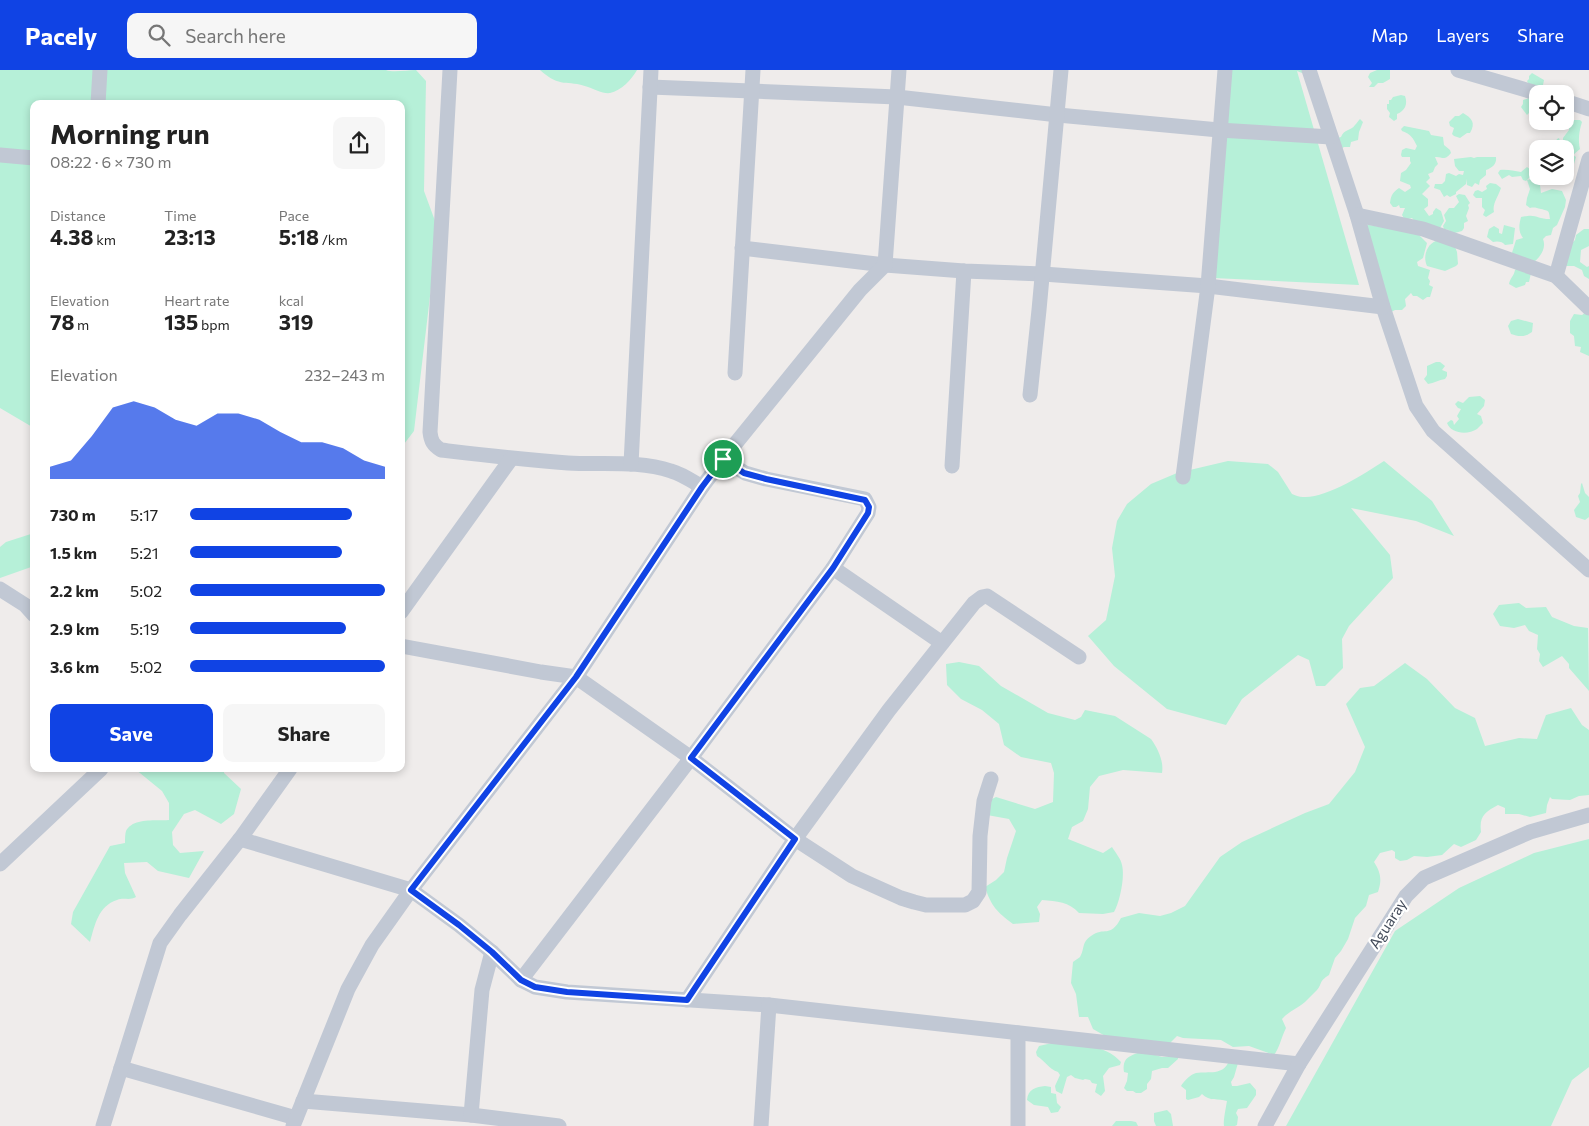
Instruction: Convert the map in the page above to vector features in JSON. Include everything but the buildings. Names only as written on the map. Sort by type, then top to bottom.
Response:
[{"type":"street","points":[[98,100],[100,70]]},
{"type":"street","points":[[450,70],[430,440],[441,450],[511,459],[652,466],[673,471],[702,487]]},
{"type":"street","points":[[631,464],[651,70]]},
{"type":"street","points":[[735,374],[753,70]]},
{"type":"street","points":[[121,1068],[295,1122],[348,989],[372,945],[411,890],[576,677],[702,487],[723,459],[860,290],[885,264],[899,70]]},
{"type":"street","points":[[1030,395],[1061,70]]},
{"type":"street","points":[[1183,477],[1208,286],[1225,70]]},
{"type":"street","points":[[1309,70],[1416,406],[1430,427],[1589,570]]},
{"type":"street","points":[[1458,70],[1529,91]]},
{"type":"street","points":[[650,86],[897,97],[1219,130],[1331,137]]},
{"type":"street","points":[[1574,105],[1589,109]]},
{"type":"street","points":[[0,155],[30,158]]},
{"type":"street","points":[[1556,276],[1589,159]]},
{"type":"street","points":[[1356,215],[1424,229],[1556,276],[1589,308]]},
{"type":"street","points":[[742,248],[964,271],[1042,274],[1208,286],[1383,307]]},
{"type":"street","points":[[952,466],[964,271]]},
{"type":"street","points":[[405,606],[511,459]]},
{"type":"street","points":[[521,980],[691,758],[833,568],[868,513],[869,507],[865,500],[795,486],[744,473],[723,459]]},
{"type":"street","points":[[833,568],[942,643]]},
{"type":"street","points":[[0,589],[25,605],[30,611]]},
{"type":"street","points":[[687,1000],[795,839],[889,710],[974,603],[987,596],[1079,658]]},
{"type":"street","points":[[405,647],[576,677],[691,758],[795,839],[852,876],[901,898],[926,904],[965,904],[973,901],[978,892],[984,800],[991,779]]},
{"type":"street","points":[[0,864],[98,772]]},
{"type":"street","points":[[103,1126],[160,943],[240,839],[288,772]]},
{"type":"street","name":"Aguaray","points":[[1266,1126],[1299,1064],[1406,896],[1424,878],[1530,832],[1589,815]]},
{"type":"street","points":[[240,839],[411,890],[459,925],[492,952],[521,980],[535,987],[567,992],[769,1005],[1299,1064]]},
{"type":"street","points":[[471,1115],[482,990],[492,952]]},
{"type":"street","points":[[761,1126],[769,1005]]},
{"type":"street","points":[[1018,1033],[1018,1126]]},
{"type":"street","points":[[303,1101],[471,1115],[559,1126]]},
{"type":"green space","points":[[0,70],[416,70],[426,81],[424,191],[438,229],[414,431],[405,443],[405,100],[30,100],[30,426],[0,408]]},
{"type":"green space","points":[[540,70],[637,70],[622,87],[614,92],[607,93],[553,80]]},
{"type":"green space","points":[[1223,70],[1315,70],[1302,73],[1297,71],[1359,285],[1213,278]]},
{"type":"green space","points":[[1377,70],[1390,70],[1390,79],[1383,83],[1378,83],[1374,87],[1369,87],[1372,83],[1368,77],[1370,73]]},
{"type":"green space","points":[[1532,73],[1544,80],[1543,85],[1529,85],[1527,81]]},
{"type":"green space","points":[[1405,96],[1406,104],[1404,109],[1397,114],[1397,119],[1394,121],[1389,117],[1390,113],[1387,109],[1387,104],[1389,104],[1389,100],[1393,97]]},
{"type":"green space","points":[[1529,98],[1529,113],[1527,115],[1521,107],[1523,100]]},
{"type":"green space","points":[[1463,113],[1471,119],[1473,126],[1470,133],[1460,138],[1452,134],[1454,128],[1450,126],[1449,122],[1455,116]]},
{"type":"green space","points":[[1360,119],[1363,122],[1358,140],[1351,142],[1350,147],[1344,147],[1339,150],[1333,139],[1341,137]]},
{"type":"green space","points":[[1574,120],[1582,122],[1579,136],[1580,149],[1574,154],[1574,140],[1563,140],[1569,130],[1574,130]]},
{"type":"green space","points":[[1404,126],[1429,131],[1431,135],[1443,137],[1444,145],[1450,150],[1451,153],[1447,157],[1435,157],[1438,164],[1433,172],[1428,174],[1430,178],[1426,182],[1430,186],[1422,194],[1428,199],[1428,206],[1424,209],[1429,216],[1433,214],[1436,208],[1441,211],[1444,221],[1440,228],[1418,225],[1412,218],[1405,220],[1402,215],[1405,208],[1400,208],[1399,205],[1393,207],[1390,203],[1397,189],[1399,188],[1405,192],[1411,188],[1410,185],[1400,181],[1401,173],[1411,163],[1410,157],[1402,157],[1401,155],[1402,150],[1406,148],[1415,150],[1417,146],[1408,133],[1402,131],[1401,129]]},
{"type":"green space","points":[[1496,157],[1495,164],[1486,170],[1486,175],[1480,180],[1479,185],[1475,183],[1472,187],[1467,185],[1466,179],[1466,184],[1450,197],[1447,195],[1444,197],[1440,190],[1434,188],[1435,184],[1442,184],[1445,181],[1446,174],[1463,175],[1464,171],[1459,171],[1455,166],[1454,159]]},
{"type":"green space","points":[[1527,167],[1529,168],[1529,178],[1526,181],[1521,176],[1512,177],[1509,175],[1502,179],[1498,173],[1500,170],[1521,172]]},
{"type":"green space","points":[[1527,180],[1529,180],[1529,185],[1540,185],[1541,193],[1552,189],[1562,191],[1566,200],[1557,225],[1553,228],[1551,235],[1543,239],[1544,246],[1541,253],[1531,264],[1511,256],[1516,240],[1523,238],[1519,228],[1521,217],[1534,216],[1550,219],[1549,212],[1530,208],[1526,205],[1530,189]]},
{"type":"green space","points":[[1490,183],[1496,184],[1501,188],[1495,203],[1494,212],[1486,217],[1483,215],[1485,210],[1482,207],[1482,198],[1476,198],[1473,195],[1475,191],[1482,192],[1487,189],[1486,186]]},
{"type":"green space","points":[[1459,194],[1465,195],[1470,203],[1466,216],[1468,221],[1464,223],[1462,231],[1451,234],[1449,230],[1444,229],[1443,226],[1446,221],[1444,215],[1449,208],[1454,208],[1459,202],[1456,196]]},
{"type":"green space","points":[[1357,223],[1417,233],[1427,243],[1423,258],[1417,262],[1418,266],[1430,270],[1429,285],[1433,287],[1430,297],[1423,300],[1413,296],[1411,293],[1405,299],[1406,306],[1402,310],[1391,312]]},
{"type":"green space","points":[[1504,225],[1515,228],[1513,244],[1505,245],[1498,241],[1493,242],[1487,237],[1489,229],[1494,226],[1502,234]]},
{"type":"green space","points":[[1584,229],[1589,229],[1589,246],[1581,250],[1580,262],[1587,267],[1589,266],[1589,279],[1584,276],[1582,270],[1574,266],[1565,266],[1576,235]]},
{"type":"green space","points":[[1439,240],[1455,247],[1457,252],[1458,264],[1445,271],[1427,266],[1425,258],[1429,246]]},
{"type":"green space","points":[[1518,267],[1531,273],[1529,282],[1516,288],[1509,284]]},
{"type":"green space","points":[[1589,310],[1589,356],[1580,352],[1581,347],[1575,346],[1574,336],[1570,333],[1570,321],[1574,314],[1582,315]]},
{"type":"green space","points":[[1518,319],[1533,323],[1532,332],[1522,336],[1511,334],[1508,326],[1511,321]]},
{"type":"green space","points":[[1440,362],[1445,366],[1442,370],[1447,372],[1447,376],[1445,379],[1428,384],[1424,379],[1427,375],[1427,366]]},
{"type":"green space","points":[[1480,396],[1485,400],[1484,406],[1477,414],[1481,416],[1483,423],[1477,429],[1465,433],[1449,427],[1447,423],[1451,420],[1454,425],[1459,419],[1457,416],[1461,409],[1455,404],[1458,401],[1463,403],[1469,397]]},
{"type":"green space","points":[[1228,461],[1268,464],[1278,472],[1292,494],[1312,497],[1334,490],[1384,461],[1432,501],[1454,536],[1416,521],[1351,508],[1390,555],[1393,578],[1349,626],[1342,639],[1343,668],[1325,686],[1316,686],[1309,660],[1298,655],[1242,699],[1226,725],[1167,709],[1114,666],[1088,636],[1106,620],[1115,576],[1112,548],[1117,521],[1127,504],[1151,484],[1177,473]]},
{"type":"green space","points":[[1582,483],[1585,493],[1589,497],[1589,517],[1585,520],[1576,517],[1574,510],[1580,502],[1578,496]]},
{"type":"green space","points":[[30,534],[30,567],[0,578],[0,547],[6,542]]},
{"type":"green space","points":[[1519,603],[1526,608],[1546,607],[1552,617],[1574,626],[1588,628],[1589,691],[1569,668],[1569,664],[1562,656],[1543,667],[1539,661],[1540,654],[1537,649],[1538,635],[1529,631],[1525,625],[1514,628],[1500,626],[1493,614],[1499,605]]},
{"type":"green space","points":[[959,662],[979,666],[1001,686],[1048,713],[1075,720],[1081,717],[1085,710],[1115,716],[1151,739],[1154,743],[1161,760],[1162,773],[1123,770],[1099,776],[1090,787],[1088,809],[1083,821],[1072,827],[1068,839],[1103,853],[1112,847],[1118,856],[1122,865],[1123,876],[1120,895],[1114,912],[1103,914],[1079,913],[1067,904],[1042,900],[1037,907],[1040,914],[1039,922],[1013,924],[992,904],[985,887],[1004,872],[1016,831],[1009,819],[987,815],[988,801],[996,797],[1035,809],[1053,802],[1054,773],[1051,763],[1021,757],[1004,745],[999,724],[982,710],[961,699],[947,685],[946,664]]},
{"type":"green space","points":[[1405,663],[1427,679],[1455,708],[1475,718],[1485,746],[1519,738],[1537,739],[1546,715],[1571,708],[1582,725],[1589,730],[1589,795],[1579,796],[1570,800],[1552,799],[1550,797],[1546,813],[1530,817],[1519,814],[1505,814],[1505,808],[1498,805],[1482,818],[1481,832],[1476,840],[1461,847],[1454,844],[1442,855],[1414,856],[1400,861],[1395,858],[1395,852],[1392,850],[1380,853],[1374,862],[1380,877],[1378,892],[1369,895],[1366,906],[1355,918],[1348,939],[1335,958],[1329,975],[1323,979],[1317,990],[1305,1002],[1282,1019],[1286,1028],[1274,1055],[1249,1046],[1233,1047],[1221,1040],[1177,1036],[1169,1044],[1107,1037],[1093,1029],[1088,1017],[1079,1017],[1076,994],[1071,983],[1073,962],[1080,957],[1084,944],[1088,939],[1096,933],[1114,928],[1121,918],[1139,913],[1160,916],[1185,906],[1220,857],[1242,842],[1329,804],[1355,772],[1365,747],[1346,704],[1360,688],[1374,686]]},
{"type":"green space","points":[[139,772],[224,772],[241,789],[234,814],[221,824],[195,810],[184,814],[172,832],[173,845],[180,853],[204,851],[189,878],[158,871],[147,862],[124,863],[125,873],[136,897],[120,899],[105,907],[98,917],[90,942],[71,924],[73,912],[110,846],[125,843],[126,831],[129,827],[140,822],[169,820],[169,803],[162,791]]},
{"type":"green space","points":[[1589,839],[1589,1067],[1572,1080],[1551,1126],[1286,1126],[1395,931],[1459,888],[1534,853]]},
{"type":"green space","points":[[1052,1043],[1098,1048],[1106,1051],[1121,1062],[1120,1065],[1109,1068],[1103,1076],[1105,1091],[1101,1096],[1095,1092],[1097,1084],[1092,1083],[1090,1080],[1075,1078],[1071,1075],[1067,1077],[1062,1094],[1056,1091],[1055,1086],[1060,1075],[1037,1056],[1036,1052],[1039,1046]]},
{"type":"green space","points":[[1143,1051],[1162,1057],[1178,1056],[1178,1059],[1168,1068],[1152,1071],[1147,1089],[1141,1093],[1127,1091],[1124,1088],[1128,1073],[1124,1072],[1124,1063],[1131,1056]]},
{"type":"green space","points":[[1229,1061],[1238,1063],[1231,1082],[1232,1086],[1250,1083],[1256,1090],[1256,1095],[1247,1108],[1238,1109],[1236,1113],[1238,1117],[1237,1125],[1235,1126],[1224,1126],[1227,1101],[1211,1099],[1202,1094],[1199,1097],[1188,1100],[1186,1099],[1186,1090],[1181,1086],[1194,1074],[1219,1071]]},
{"type":"green space","points":[[1045,1086],[1051,1087],[1051,1093],[1056,1094],[1057,1103],[1061,1107],[1058,1112],[1051,1113],[1048,1107],[1034,1105],[1027,1100],[1029,1093],[1033,1089]]},
{"type":"green space","points":[[1167,1110],[1171,1114],[1173,1126],[1156,1126],[1154,1113]]},
{"type":"green space","points":[[1116,1121],[1136,1122],[1138,1126],[1112,1126]]},
{"type":"route","points":[[723,459],[744,473],[795,486],[865,500],[868,502],[869,507],[868,513],[833,568],[691,758],[795,839],[687,1000],[567,992],[535,987],[521,980],[492,952],[459,925],[411,890],[576,677],[702,487],[723,459]]}]
